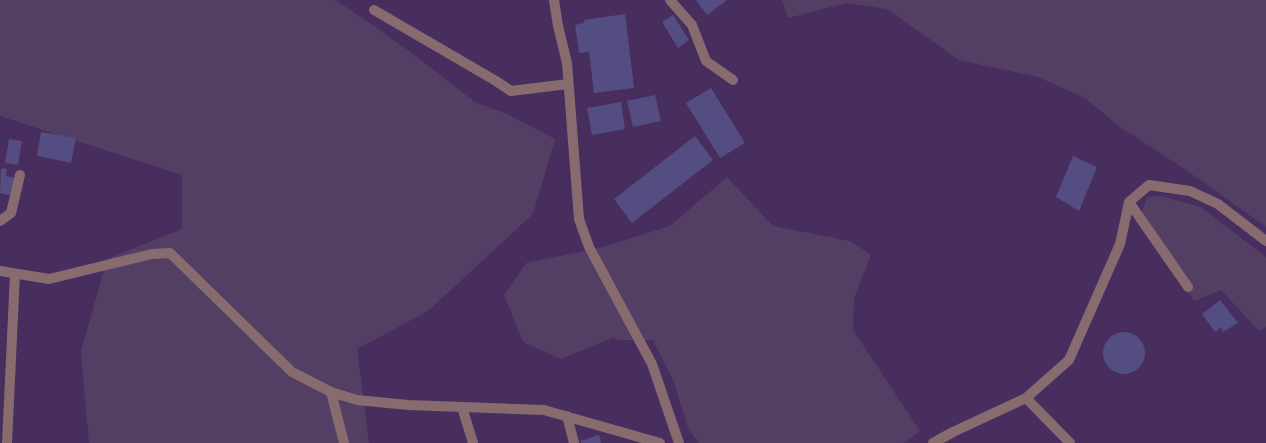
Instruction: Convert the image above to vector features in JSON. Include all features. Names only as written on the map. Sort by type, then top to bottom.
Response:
[{"type":"street","points":[[554,0],[558,26],[567,63],[579,220],[589,247],[652,364],[679,443]]},
{"type":"street","points":[[670,0],[692,25],[706,61],[733,80]]},
{"type":"street","points":[[374,10],[511,91],[568,84]]},
{"type":"street","points":[[0,221],[11,213],[20,175]]},
{"type":"street","points":[[933,443],[1026,398],[1069,360],[1120,244],[1129,202],[1149,185],[1190,191],[1218,204],[1266,241]]},
{"type":"street","points":[[1129,202],[1188,287]]},
{"type":"street","points":[[0,271],[49,279],[152,254],[170,253],[292,372],[331,392],[357,400],[408,405],[544,410],[660,443]]},
{"type":"street","points":[[7,443],[15,274]]},
{"type":"street","points":[[331,392],[344,443]]},
{"type":"street","points":[[1026,398],[1070,443]]},
{"type":"street","points":[[462,406],[473,443]]},
{"type":"street","points":[[567,416],[574,443]]},
{"type":"shaded area","points":[[0,0],[335,0],[420,59],[476,103],[505,113],[555,139],[533,214],[428,311],[357,348],[369,443],[89,443],[81,351],[107,259],[182,229],[182,175],[0,116]]},
{"type":"shaded area","points":[[782,0],[1266,0],[1266,227],[1186,170],[1120,127],[1085,98],[1038,77],[959,60],[887,9],[846,3],[788,18]]},
{"type":"shaded area","points":[[727,177],[773,226],[850,241],[871,255],[854,298],[853,330],[920,431],[903,443],[699,443],[688,429],[674,382],[653,340],[617,340],[614,337],[561,359],[523,342],[504,295],[526,263],[599,248],[670,226]]},
{"type":"shaded area","points":[[1161,196],[1201,207],[1266,257],[1266,327],[1259,331],[1221,290],[1194,301],[1139,223],[1147,197]]},
{"type":"building","points":[[696,0],[727,0],[707,15]]},
{"type":"building","points":[[625,14],[634,88],[594,93],[589,52],[579,53],[575,25],[584,23],[584,20]]},
{"type":"building","points":[[673,15],[689,40],[678,48],[662,22]]},
{"type":"building","points":[[711,88],[745,143],[720,158],[686,103]]},
{"type":"building","points":[[655,95],[661,121],[633,127],[627,101]]},
{"type":"building","points":[[621,102],[625,129],[592,135],[587,108]]},
{"type":"building","points":[[41,132],[76,138],[71,163],[37,156]]},
{"type":"building","points":[[695,136],[713,160],[632,223],[614,199]]},
{"type":"building","points":[[9,139],[22,141],[18,165],[5,163]]},
{"type":"building","points":[[1073,156],[1097,167],[1079,211],[1056,197]]},
{"type":"building","points":[[1,168],[7,169],[6,176],[16,178],[12,196],[0,193]]},
{"type":"building","points":[[1220,300],[1238,323],[1223,332],[1221,327],[1215,332],[1202,314]]},
{"type":"building","points":[[1120,332],[1128,332],[1139,338],[1145,349],[1145,357],[1139,368],[1128,374],[1120,374],[1109,368],[1103,357],[1103,349],[1109,338]]},
{"type":"building","points":[[599,435],[601,443],[581,443],[580,441]]}]
